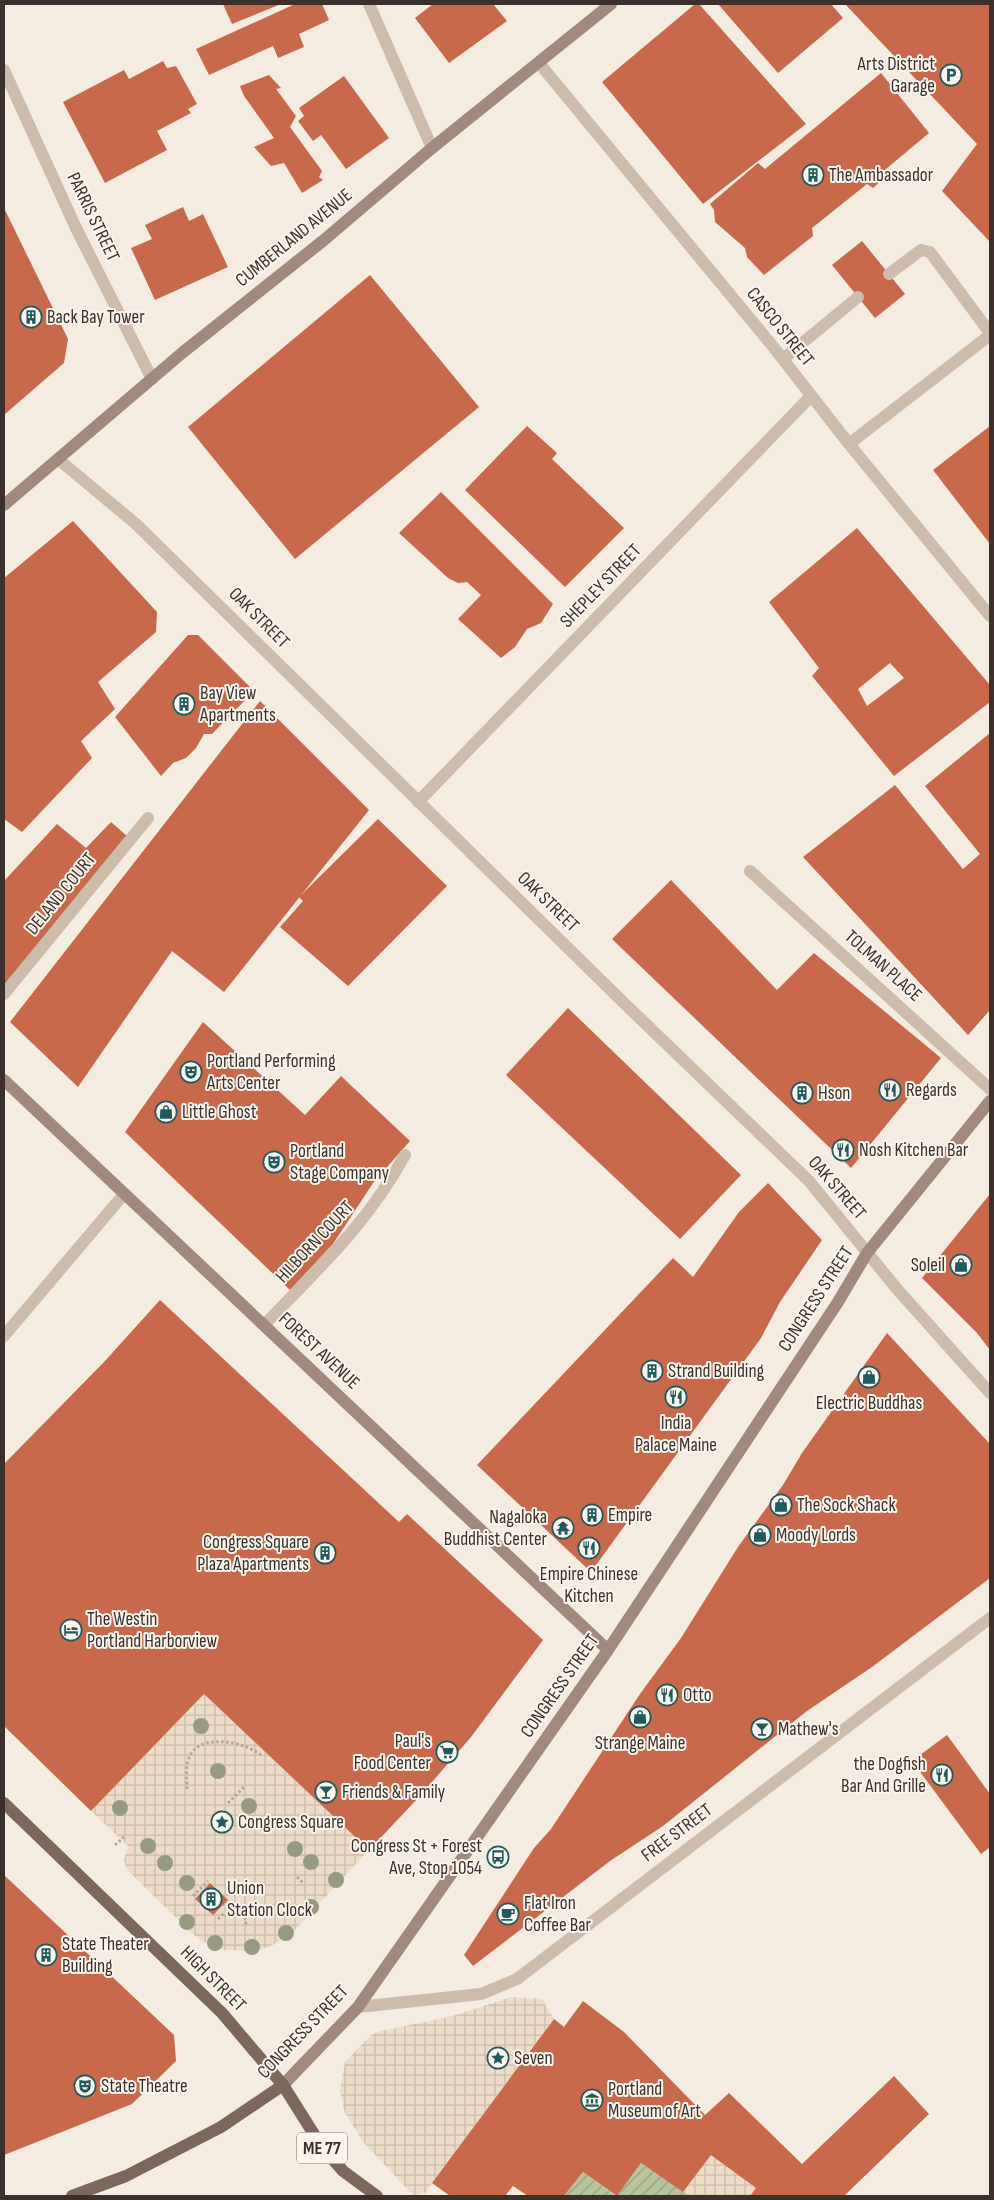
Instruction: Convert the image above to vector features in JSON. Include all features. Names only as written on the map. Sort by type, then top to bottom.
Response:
[{"type":"main road","name":"CUMBERLAND AVENUE","points":[[4,505],[152,379],[324,240],[432,148],[611,4]]},
{"type":"main road","name":"FOREST AVENUE","points":[[4,1080],[608,1650]]},
{"type":"main road","name":"CONGRESS STREET","points":[[72,2196],[126,2176],[221,2127],[283,2085],[358,2007],[608,1650],[838,1302],[867,1253],[990,1101]]},
{"type":"main road","name":"HIGH STREET","points":[[4,1803],[222,2013],[283,2085],[322,2147],[343,2171],[377,2196]]},
{"type":"street","points":[[368,4],[432,148]]},
{"type":"street","name":"CASCO STREET","points":[[539,63],[783,359],[849,444],[990,616]]},
{"type":"street","name":"PARRIS STREET","points":[[4,70],[76,228],[152,379]]},
{"type":"street","points":[[849,444],[990,334],[930,252],[921,250],[889,274]]},
{"type":"street","points":[[783,359],[858,297]]},
{"type":"street","name":"SHEPLEY STREET","points":[[418,802],[811,396]]},
{"type":"street","name":"OAK STREET","points":[[58,459],[136,524],[418,802],[809,1181],[897,1289],[990,1393]]},
{"type":"street","name":"DELAND COURT","points":[[4,994],[148,818]]},
{"type":"street","name":"TOLMAN PLACE","points":[[750,871],[990,1089]]},
{"type":"street","name":"HILBORN COURT","points":[[264,1325],[346,1241],[388,1186],[405,1155]]},
{"type":"street","points":[[4,1336],[124,1194]]},
{"type":"street","name":"FREE STREET","points":[[358,2007],[481,1994],[517,1979],[990,1618]]},
{"type":"path","points":[[187,1789],[187,1762],[193,1750],[205,1744],[235,1743],[249,1746],[262,1756]]},
{"type":"path","points":[[228,1803],[245,1786]]},
{"type":"path","points":[[115,1845],[124,1837]]},
{"type":"path","points":[[297,1877],[304,1884]]},
{"type":"path","points":[[193,1896],[208,1881]]},
{"type":"path","points":[[268,1907],[274,1915]]},
{"type":"path","points":[[218,1919],[224,1913]]},
{"type":"path","points":[[245,1917],[246,1925]]},
{"type":"green space","points":[[641,2163],[690,2196],[617,2196]]},
{"type":"green space","points":[[583,2172],[616,2196],[564,2196]]},
{"type":"shaded area","name":"Congress Square","points":[[204,1694],[369,1850],[292,1933],[269,1947],[252,1951],[224,1950],[200,1940],[127,1870],[124,1861],[129,1847],[91,1811]]},
{"type":"shaded area","points":[[511,1997],[542,1999],[554,2019],[425,2193],[413,2195],[364,2143],[345,2113],[340,2091],[345,2062],[371,2035],[380,2031],[453,2016]]},
{"type":"shaded area","points":[[711,2155],[756,2188],[751,2195],[690,2196],[683,2192]]},
{"type":"building","points":[[223,4],[281,4],[232,24]]},
{"type":"building","points":[[295,4],[322,4],[329,20],[299,34],[304,47],[278,58],[273,46],[209,75],[196,49]]},
{"type":"building","points":[[433,4],[493,4],[507,21],[449,63],[415,18]]},
{"type":"building","points":[[695,4],[699,4],[806,124],[703,204],[602,82]]},
{"type":"building","points":[[718,4],[831,4],[843,18],[778,73]]},
{"type":"building","name":"Arts District Garage","points":[[845,4],[988,4],[990,7],[990,242],[942,191],[977,144]]},
{"type":"building","points":[[163,61],[167,68],[176,66],[197,104],[188,109],[191,113],[157,131],[167,150],[105,183],[63,102],[124,70],[129,79]]},
{"type":"building","name":"The Ambassador","points":[[881,73],[929,133],[880,174],[885,177],[873,188],[867,184],[812,228],[813,236],[764,275],[747,257],[745,248],[715,222],[714,210],[710,204],[758,163],[765,169]]},
{"type":"building","points":[[269,75],[281,88],[276,89],[296,116],[290,127],[322,171],[319,177],[323,180],[302,193],[284,163],[271,166],[254,147],[274,138],[244,96],[240,86]]},
{"type":"building","points":[[344,76],[389,138],[346,169],[321,135],[313,141],[298,121],[304,116],[299,108]]},
{"type":"building","points":[[183,207],[189,221],[203,214],[228,267],[155,300],[131,248],[152,239],[145,225]]},
{"type":"building","name":"Back Bay Tower","points":[[4,208],[68,339],[64,363],[4,415]]},
{"type":"building","points":[[862,241],[905,294],[875,318],[832,265]]},
{"type":"building","points":[[370,275],[479,407],[295,559],[188,427]]},
{"type":"building","points":[[527,426],[557,453],[552,459],[624,528],[565,587],[465,490]]},
{"type":"building","points":[[990,426],[990,544],[933,470]]},
{"type":"building","points":[[441,492],[553,604],[541,623],[527,629],[515,647],[501,658],[458,619],[481,595],[467,582],[458,583],[448,578],[399,533]]},
{"type":"building","points":[[73,521],[157,612],[156,632],[98,682],[115,709],[81,741],[92,758],[22,832],[4,819],[4,578]]},
{"type":"building","points":[[857,528],[990,685],[990,702],[894,776],[812,676],[819,668],[769,602]],"holes":[[[890,663],[904,678],[867,706],[858,689]]]},
{"type":"building","name":"Bay View Apartments","points":[[188,635],[198,635],[254,691],[212,734],[204,734],[196,748],[186,758],[173,763],[161,776],[115,717]]},
{"type":"building","points":[[260,701],[369,810],[224,992],[172,951],[78,1087],[10,1022]]},
{"type":"building","points":[[990,733],[990,1010],[968,1035],[803,857],[895,785],[963,869],[980,854],[925,786]]},
{"type":"building","points":[[378,819],[447,886],[348,986],[280,927],[303,901],[299,897]]},
{"type":"building","points":[[111,822],[127,836],[4,988],[4,881],[57,824],[86,848]]},
{"type":"building","points":[[671,880],[777,990],[814,953],[941,1058],[851,1168],[612,939]]},
{"type":"building","points":[[568,1008],[741,1175],[680,1239],[506,1075]]},
{"type":"building","name":"Portland Stage Company","points":[[203,1022],[305,1115],[341,1076],[410,1141],[373,1183],[333,1244],[290,1290],[125,1132]]},
{"type":"building","points":[[768,1183],[822,1240],[780,1302],[761,1338],[591,1572],[477,1465],[673,1258],[693,1277],[739,1212]]},
{"type":"building","points":[[990,1194],[990,1350],[977,1333],[922,1278]]},
{"type":"building","points":[[160,1300],[399,1522],[407,1514],[543,1640],[471,1737],[419,1797],[369,1850],[204,1694],[91,1811],[4,1726],[4,1464],[104,1362]]},
{"type":"building","points":[[887,1333],[990,1444],[990,1578],[872,1667],[807,1711],[663,1826],[610,1861],[473,1966],[464,1955],[534,1848],[551,1829],[640,1694],[681,1638],[738,1547],[783,1485],[802,1453]]},
{"type":"building","points":[[947,1735],[990,1794],[990,1847],[981,1854],[912,1761]]},
{"type":"building","name":"State Theater Building","points":[[4,1875],[174,2035],[176,2061],[132,2104],[4,2155]]},
{"type":"building","name":"Union Station Clock","points":[[210,1883],[228,1900],[213,1915],[195,1899]]},
{"type":"building","name":"Portland Museum of Art","points":[[583,2001],[624,2032],[705,2115],[729,2093],[802,2164],[894,2076],[929,2114],[844,2196],[750,2196],[756,2188],[711,2155],[683,2192],[641,2163],[617,2196],[583,2172],[564,2196],[528,2196],[513,2186],[505,2196],[450,2196],[432,2183],[554,2019],[564,2027]]},
{"type":"place","name":"Arts District Garage","points":[[951,75]]},
{"type":"place","name":"The Ambassador","points":[[813,175]]},
{"type":"place","name":"Back Bay Tower","points":[[31,317]]},
{"type":"place","name":"Bay View Apartments","points":[[184,704]]},
{"type":"place","name":"Portland Performing Arts Center","points":[[191,1072]]},
{"type":"place","name":"Regards","points":[[890,1090]]},
{"type":"place","name":"Hson","points":[[802,1093]]},
{"type":"place","name":"Little Ghost","points":[[166,1112]]},
{"type":"place","name":"Nosh Kitchen Bar","points":[[843,1150]]},
{"type":"place","name":"Portland Stage Company","points":[[274,1162]]},
{"type":"place","name":"Soleil","points":[[961,1265]]},
{"type":"place","name":"Strand Building","points":[[652,1371]]},
{"type":"place","name":"Electric Buddhas","points":[[869,1377]]},
{"type":"place","name":"India Palace Maine","points":[[676,1397]]},
{"type":"place","name":"The Sock Shack","points":[[781,1505]]},
{"type":"place","name":"Empire","points":[[592,1515]]},
{"type":"place","name":"Nagaloka Buddhist Center","points":[[563,1528]]},
{"type":"place","name":"Moody Lords","points":[[760,1535]]},
{"type":"place","name":"Empire Chinese Kitchen","points":[[589,1548]]},
{"type":"place","name":"Congress Square Plaza Apartments","points":[[325,1553]]},
{"type":"place","name":"The Westin Portland Harborview","points":[[71,1630]]},
{"type":"place","name":"Otto","points":[[667,1695]]},
{"type":"place","name":"Strange Maine","points":[[640,1717]]},
{"type":"place","name":"Mathew's","points":[[762,1729]]},
{"type":"place","name":"Paul's Food Center","points":[[447,1752]]},
{"type":"place","name":"the Dogfish Bar And Grille","points":[[942,1775]]},
{"type":"place","name":"Friends & Family","points":[[326,1792]]},
{"type":"place","name":"Congress Square","points":[[222,1822]]},
{"type":"place","name":"Congress St + Forest Ave, Stop 1054","points":[[498,1857]]},
{"type":"place","name":"Union Station Clock","points":[[211,1899]]},
{"type":"place","name":"Flat Iron Coffee Bar","points":[[508,1914]]},
{"type":"place","name":"State Theater Building","points":[[46,1955]]},
{"type":"place","name":"Seven","points":[[498,2058]]},
{"type":"place","name":"State Theatre","points":[[85,2086]]},
{"type":"place","name":"Portland Museum of Art","points":[[592,2100]]}]
